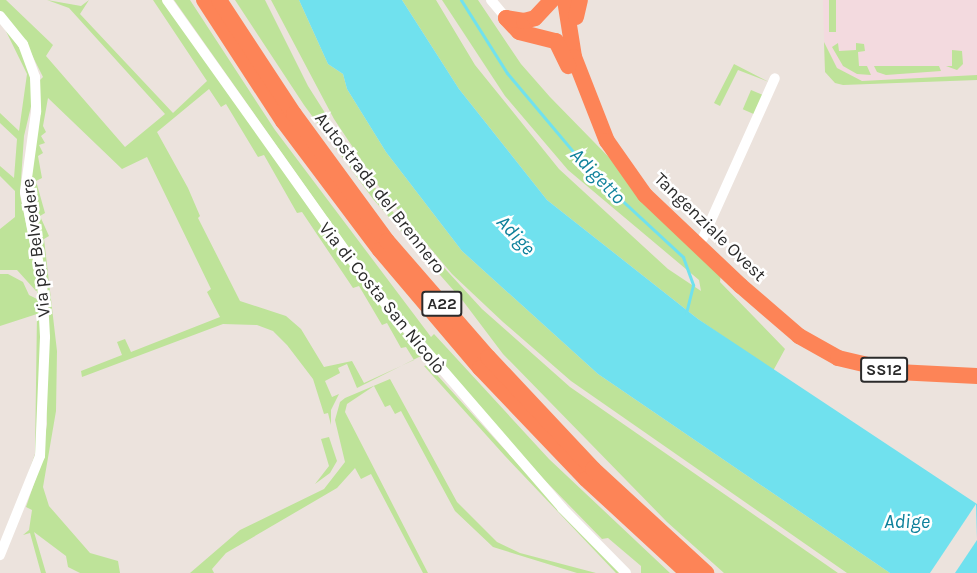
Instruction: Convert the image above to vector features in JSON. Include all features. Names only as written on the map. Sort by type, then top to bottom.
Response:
[{"type":"highway","name":"Autostrada del Brennero","points":[[204,0],[283,121],[380,250],[480,368],[586,479],[688,573]]},
{"type":"highway","name":"Autostrada del Brennero","points":[[219,0],[294,114],[387,241],[488,357],[593,469],[706,573]]},
{"type":"highway","points":[[506,18],[535,18],[552,0]]},
{"type":"highway","name":"Tangenziale Ovest","points":[[565,0],[574,57],[595,116],[622,164],[645,195],[802,333]]},
{"type":"highway","name":"Tangenziale Ovest","points":[[577,6],[583,53],[616,139],[646,180],[802,333]]},
{"type":"highway","points":[[506,18],[519,32],[556,41],[577,95],[595,116]]},
{"type":"highway","name":"SS12","points":[[802,333],[865,360],[977,369]]},
{"type":"highway","name":"SS12","points":[[802,333],[837,358],[864,367],[977,376]]},
{"type":"street","name":"Via di Costa San Nicolò","points":[[167,0],[370,286],[562,508],[626,573]]},
{"type":"street","points":[[491,0],[506,18]]},
{"type":"street","name":"Via per Belvedere","points":[[0,16],[23,44],[35,77],[36,112],[26,192],[42,281],[45,337],[40,456],[0,555]]},
{"type":"street","points":[[702,237],[775,78]]},
{"type":"shaded area","points":[[823,0],[977,0],[977,80],[835,83],[825,72]]},
{"type":"green space","points":[[0,0],[6,0],[53,45],[46,56],[125,147],[165,114],[69,8],[47,0],[81,6],[89,0],[80,14],[173,113],[207,81],[153,0],[163,0],[336,246],[421,356],[414,360],[406,347],[401,348],[387,323],[382,325],[359,286],[353,288],[302,212],[297,213],[264,155],[258,157],[226,104],[221,107],[209,89],[157,132],[188,188],[200,216],[198,218],[240,301],[286,316],[301,329],[324,367],[352,361],[364,383],[402,366],[357,388],[347,364],[338,368],[340,373],[325,381],[332,397],[339,394],[331,410],[331,425],[328,413],[324,414],[313,379],[273,331],[257,325],[223,324],[82,377],[81,371],[122,355],[117,342],[125,339],[131,352],[220,317],[207,292],[211,289],[147,157],[122,169],[48,98],[43,126],[46,132],[41,136],[45,143],[39,145],[43,153],[38,156],[42,178],[36,181],[45,213],[40,216],[49,236],[44,239],[57,351],[56,411],[43,487],[49,506],[90,553],[118,561],[120,573],[80,573],[68,567],[66,556],[34,532],[46,573],[41,573],[30,533],[23,535],[29,530],[32,510],[26,507],[40,466],[47,424],[29,188],[39,81],[43,77],[26,43],[0,11]]},
{"type":"green space","points":[[174,0],[190,0],[275,130],[431,337],[434,334],[549,459],[670,573],[641,573],[641,566],[608,538],[602,539],[531,466],[375,285]]},
{"type":"green space","points":[[235,0],[265,0],[308,86],[353,157],[393,212],[482,309],[570,387],[838,573],[724,573],[667,522],[503,354],[463,301],[373,199],[304,105]]},
{"type":"green space","points":[[271,0],[299,0],[328,64],[343,74],[347,89],[386,152],[462,251],[598,374],[890,573],[847,573],[571,381],[503,322],[452,274],[382,191],[334,119]]},
{"type":"green space","points":[[402,0],[436,0],[475,65],[559,169],[668,269],[701,291],[699,280],[568,170],[505,96],[442,0],[478,0],[521,64],[550,97],[721,272],[720,282],[785,349],[773,371],[698,319],[547,200],[459,89]]},
{"type":"green space","points":[[829,0],[836,0],[836,32],[829,32]]},
{"type":"green space","points":[[0,19],[28,61],[33,98],[24,136],[20,195],[40,289],[36,291],[17,270],[0,270],[0,229],[15,217],[15,191],[0,176],[0,166],[14,178],[17,139],[0,123],[0,113],[19,131],[27,74]]},
{"type":"green space","points":[[824,42],[837,68],[862,81],[977,75],[977,80],[843,85],[835,83],[825,72]]},
{"type":"green space","points":[[838,43],[839,51],[856,50],[856,43],[864,44],[865,51],[858,52],[859,66],[867,66],[871,75],[857,74],[843,66],[832,47]]},
{"type":"green space","points":[[952,50],[962,51],[963,64],[957,70],[946,66],[952,66]]},
{"type":"green space","points":[[734,64],[769,82],[738,70],[720,106],[714,103]]},
{"type":"green space","points":[[874,66],[939,66],[941,71],[886,75],[877,72]]},
{"type":"green space","points":[[751,90],[763,95],[755,114],[743,109]]},
{"type":"green space","points":[[0,274],[8,274],[23,282],[29,295],[41,301],[40,441],[24,485],[35,454],[37,314],[0,326]]},
{"type":"green space","points":[[428,365],[621,573],[616,573],[505,456],[424,366]]},
{"type":"green space","points":[[390,379],[457,502],[497,542],[520,553],[596,573],[577,573],[493,547],[455,511],[401,411],[395,414],[390,405],[385,407],[374,386],[347,404],[345,412],[428,573],[423,573],[371,474],[361,479],[355,468],[337,488],[226,553],[212,569],[214,573],[190,573],[240,530],[324,489],[345,462],[335,420],[340,402],[345,398]]},
{"type":"green space","points":[[329,437],[337,461],[330,473],[315,484],[329,466],[321,439]]},
{"type":"water","name":"Adige","points":[[299,0],[402,0],[459,89],[547,200],[698,319],[977,504],[977,573],[890,573],[598,374],[462,251],[386,152],[347,89],[343,74],[328,64]]},
{"type":"pier","points":[[976,504],[977,540],[955,573],[930,573]]},
{"type":"waterway","name":"Adigetto","points":[[461,0],[507,73],[587,168],[683,257],[693,285],[686,313]]}]
